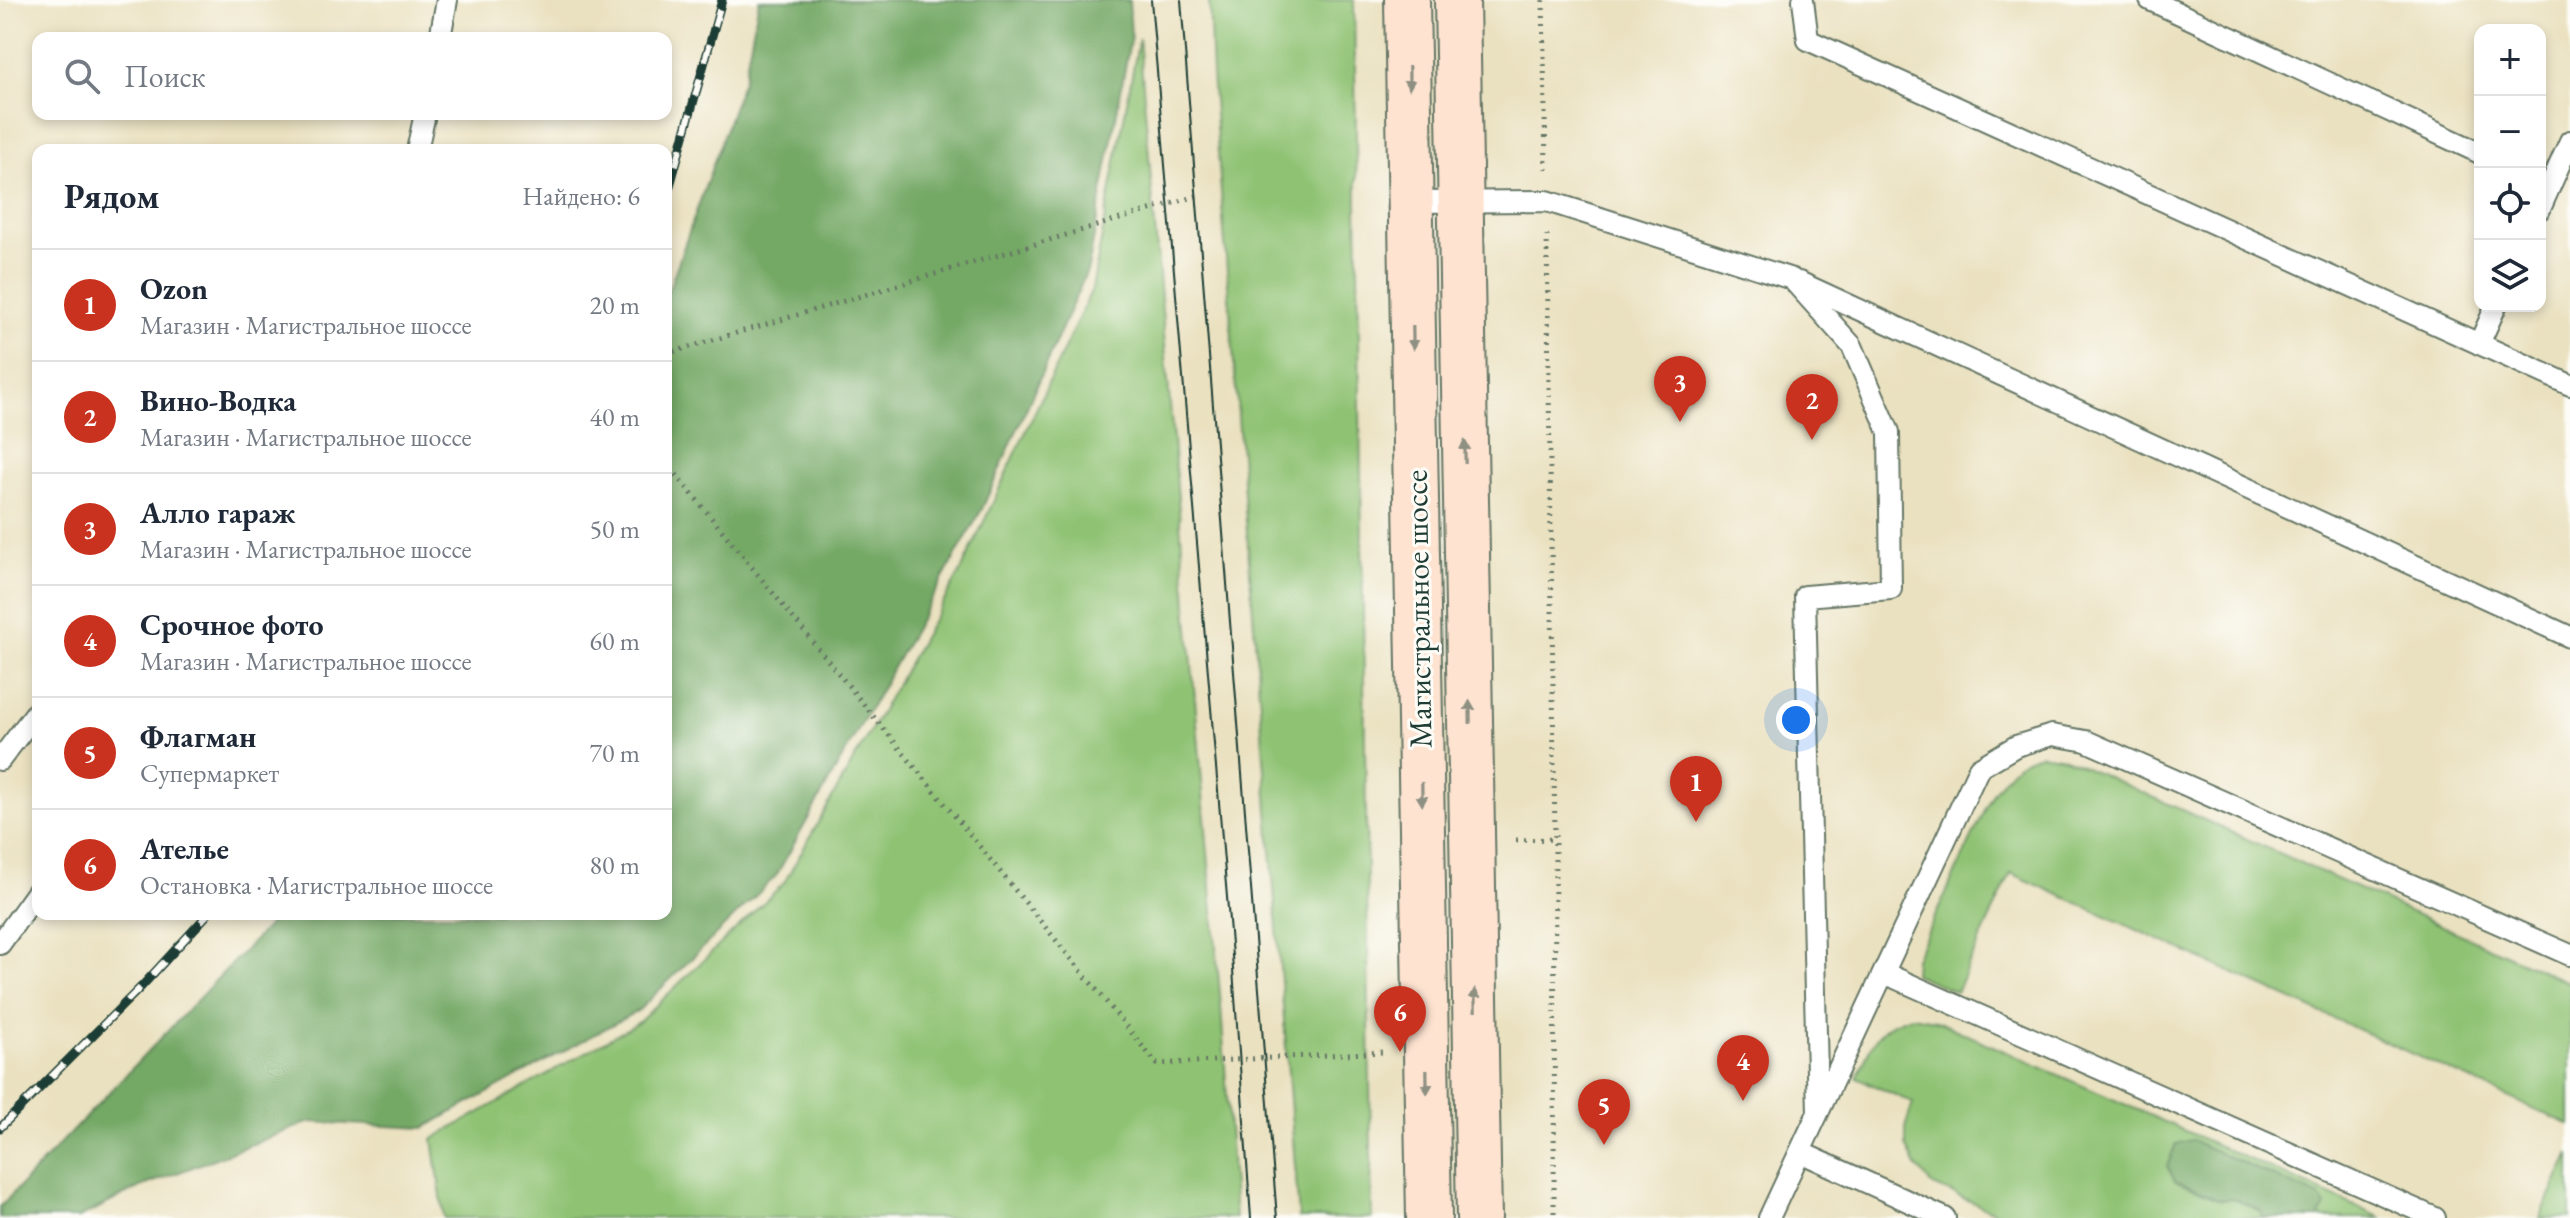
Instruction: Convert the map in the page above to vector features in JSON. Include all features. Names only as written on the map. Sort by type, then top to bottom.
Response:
[{"type":"main road","name":"Магистральное шоссе","points":[[1407,0],[1429,1218]]},
{"type":"main road","name":"Магистральное шоссе","points":[[1457,0],[1479,1218]]},
{"type":"lane","points":[[441,32],[447,0]]},
{"type":"lane","points":[[1803,0],[1808,40],[2570,385]]},
{"type":"lane","points":[[2150,0],[2474,150]]},
{"type":"lane","points":[[418,144],[424,120]]},
{"type":"lane","points":[[2546,181],[2570,141]]},
{"type":"lane","points":[[1411,202],[1547,201],[1792,279],[2570,637]]},
{"type":"lane","points":[[1792,279],[1852,346],[1889,432],[1891,589],[1805,596],[1818,1113]]},
{"type":"lane","points":[[2479,344],[2493,312]]},
{"type":"lane","points":[[0,760],[32,718]]},
{"type":"lane","points":[[1769,1218],[1979,768],[2016,746],[2052,735],[2086,741],[2570,955]]},
{"type":"lane","points":[[0,944],[32,899]]},
{"type":"lane","points":[[1884,973],[2435,1218]]},
{"type":"lane","points":[[1800,1152],[1945,1218]]},
{"type":"path","points":[[1543,0],[1555,839],[1554,1218]]},
{"type":"path","points":[[672,352],[1197,196]]},
{"type":"path","points":[[672,469],[1157,1064],[1389,1052]]},
{"type":"path","points":[[1508,841],[1555,839]]},
{"type":"green space","points":[[759,0],[1129,0],[1131,36],[1088,269],[982,509],[776,876],[639,1010],[424,1128],[310,1122],[138,1188],[79,1218],[0,1218],[0,1207],[273,920],[672,920],[672,280],[744,77]]},
{"type":"green space","points":[[1209,0],[1354,0],[1372,1218],[1299,1218],[1212,74]]},
{"type":"green space","points":[[1139,38],[1221,1006],[1235,1218],[444,1218],[433,1139],[639,1022],[784,883],[962,569],[1092,289]]},
{"type":"green space","points":[[2041,754],[2065,758],[2570,983],[2570,1125],[2011,873],[1956,992],[1914,974],[1915,959],[1993,793],[2019,764]]},
{"type":"green space","points":[[1912,1016],[1934,1020],[2382,1218],[2008,1218],[1931,1184],[1916,1166],[1906,1146],[1906,1125],[1913,1103],[1857,1078],[1871,1047],[1882,1032],[1889,1025]]},
{"type":"green space","points":[[2191,1140],[2320,1197],[2325,1206],[2320,1218],[2263,1218],[2261,1211],[2233,1198],[2220,1200],[2175,1181],[2167,1166],[2176,1144]]},
{"type":"green space","points":[[2570,1154],[2570,1218],[2540,1218]]},
{"type":"tram line","points":[[1151,0],[1232,956],[1251,1218]]},
{"type":"tram line","points":[[1181,0],[1277,1218]]},
{"type":"railway","points":[[672,179],[722,0]]},
{"type":"railway","points":[[0,1128],[142,986],[202,920]]},
{"type":"place","name":"Алло гараж","points":[[1680,422]]},
{"type":"place","name":"Вино-Водка","points":[[1812,440]]},
{"type":"place","name":"Ozon","points":[[1696,822]]},
{"type":"place","name":"Ателье","points":[[1400,1052]]},
{"type":"place","name":"Срочное фото","points":[[1743,1101]]},
{"type":"place","name":"Флагман","points":[[1604,1145]]}]
